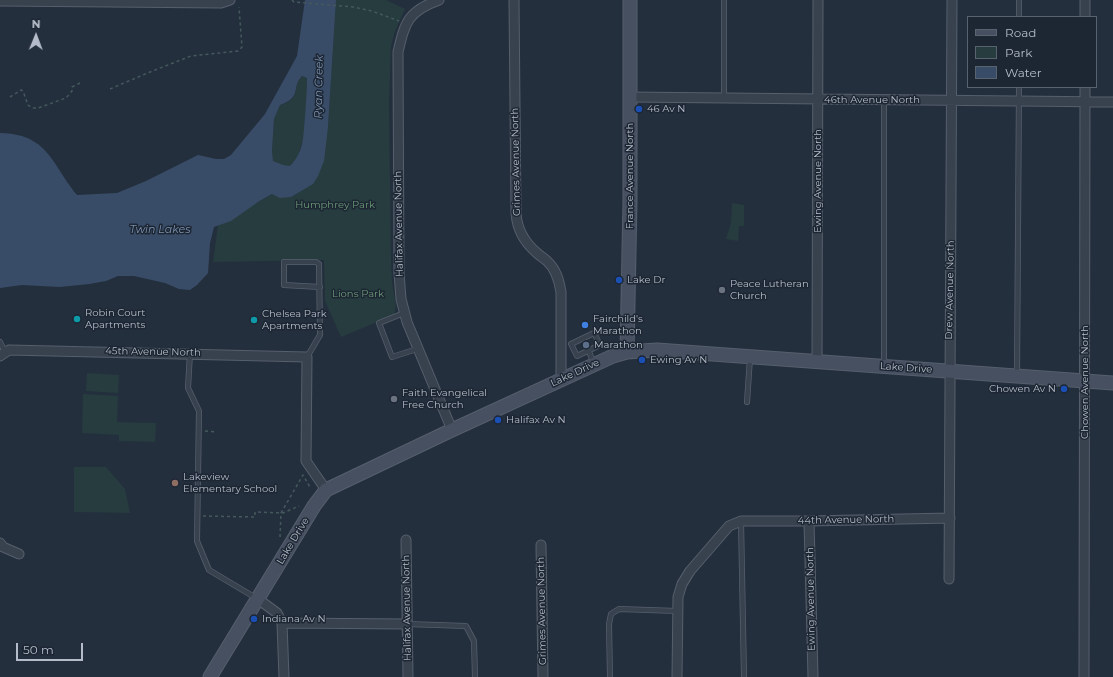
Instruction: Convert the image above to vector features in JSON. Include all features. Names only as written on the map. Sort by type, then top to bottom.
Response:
[{"type":"street","points":[[0,1],[221,3],[230,0]]},
{"type":"street","name":"Halifax Avenue North","points":[[439,0],[427,4],[415,11],[406,23],[403,30],[398,52],[399,274],[406,322],[452,430]]},
{"type":"street","name":"Grimes Avenue North","points":[[514,0],[517,225],[529,246],[547,260],[554,269],[559,280],[561,292],[561,380]]},
{"type":"street","name":"France Avenue North","points":[[627,352],[630,0]]},
{"type":"street","name":"Ewing Avenue North","points":[[817,362],[818,0]]},
{"type":"street","name":"Drew Avenue North","points":[[949,579],[952,0]]},
{"type":"street","points":[[1085,0],[1085,16]]},
{"type":"street","name":"Chowen Avenue North","points":[[1084,677],[1085,88]]},
{"type":"street","name":"46th Avenue North","points":[[630,97],[1113,102]]},
{"type":"street","name":"45th Avenue North","points":[[2,355],[9,350],[190,353],[307,357]]},
{"type":"street","name":"Lake Drive","points":[[210,677],[314,506],[326,490],[594,364],[627,352],[657,350],[1113,383]]},
{"type":"street","points":[[307,357],[306,461],[326,490]]},
{"type":"street","name":"44th Avenue North","points":[[741,521],[950,518]]},
{"type":"street","points":[[677,677],[677,611],[678,597],[682,584],[690,571],[729,526],[741,521]]},
{"type":"street","name":"Ewing Avenue North","points":[[810,521],[812,677]]},
{"type":"street","name":"Halifax Avenue North","points":[[406,540],[408,677]]},
{"type":"street","points":[[0,543],[4,547],[18,554]]},
{"type":"street","name":"Grimes Avenue North","points":[[541,545],[543,677]]},
{"type":"street","points":[[258,599],[277,613],[282,623],[284,677]]},
{"type":"street","points":[[282,623],[407,624]]},
{"type":"lane","points":[[724,0],[724,98]]},
{"type":"lane","points":[[1019,0],[1019,16]]},
{"type":"lane","points":[[1017,377],[1019,88]]},
{"type":"lane","points":[[884,100],[884,367]]},
{"type":"lane","points":[[307,357],[320,335],[320,287],[319,264],[316,262],[284,262],[284,286],[320,287]]},
{"type":"lane","points":[[404,313],[379,323],[392,357],[417,349]]},
{"type":"lane","points":[[561,345],[571,344],[598,332],[628,331]]},
{"type":"lane","points":[[571,344],[577,356],[600,345],[594,333]]},
{"type":"lane","points":[[0,342],[2,355]]},
{"type":"lane","points":[[588,350],[594,364]]},
{"type":"lane","points":[[190,353],[188,388],[199,411],[197,541],[209,570],[258,599]]},
{"type":"lane","points":[[748,402],[750,357]]},
{"type":"lane","points":[[741,521],[744,677]]},
{"type":"lane","points":[[610,677],[609,624],[611,614],[619,609],[677,611]]},
{"type":"lane","points":[[407,624],[466,626],[474,641],[475,677]]},
{"type":"path","points":[[292,0],[294,2],[340,6],[372,11],[406,23]]},
{"type":"path","points":[[110,89],[191,56],[238,51],[242,47],[239,7]]},
{"type":"path","points":[[10,97],[21,90],[23,91],[28,105],[32,108],[38,108],[66,98],[72,91],[72,87],[80,82]]},
{"type":"path","points":[[205,431],[216,432]]},
{"type":"path","points":[[280,537],[281,513],[303,475],[311,490]]},
{"type":"path","points":[[197,516],[255,517],[255,512],[281,513],[299,506]]},
{"type":"green space","name":"Humphrey Park","points":[[336,0],[386,0],[405,9],[395,31],[391,46],[389,103],[391,260],[392,283],[396,305],[394,315],[341,337],[325,301],[324,260],[213,262],[218,225],[276,192],[328,127]]},
{"type":"green space","points":[[302,76],[307,78],[304,137],[297,159],[290,166],[283,166],[273,162],[272,151],[274,119],[280,105],[292,99],[296,92],[297,84]]},
{"type":"green space","points":[[732,203],[744,205],[744,226],[739,226],[738,241],[726,239],[731,223]]},
{"type":"green space","points":[[87,373],[119,375],[118,393],[86,391]]},
{"type":"green space","points":[[83,394],[118,396],[117,422],[156,423],[155,442],[119,441],[119,435],[82,433]]},
{"type":"green space","points":[[74,467],[106,467],[125,489],[130,513],[74,512]]},
{"type":"water","name":"Twin Lakes","points":[[305,0],[336,0],[328,127],[324,161],[318,176],[313,184],[291,197],[280,198],[272,194],[231,221],[214,227],[210,243],[208,273],[197,285],[190,290],[179,289],[165,283],[134,276],[118,276],[106,281],[60,287],[22,285],[0,288],[0,133],[16,135],[29,139],[39,145],[47,152],[77,195],[117,193],[146,181],[198,155],[216,159],[224,159],[231,155],[265,114],[297,56]],"holes":[[[302,76],[307,78],[304,130],[301,149],[290,166],[283,165],[273,161],[272,151],[274,119],[280,105],[287,102],[294,95],[297,84]]]},
{"type":"place","name":"46 Av N","points":[[639,109]]},
{"type":"place","name":"Lake Dr","points":[[619,280]]},
{"type":"place","name":"Peace Lutheran Church","points":[[722,290]]},
{"type":"place","name":"Robin Court Apartments","points":[[77,319]]},
{"type":"place","name":"Chelsea Park Apartments","points":[[254,320]]},
{"type":"place","name":"Fairchild's Marathon","points":[[585,325]]},
{"type":"place","name":"Marathon","points":[[586,345]]},
{"type":"place","name":"Ewing Av N","points":[[642,360]]},
{"type":"place","name":"Chowen Av N","points":[[1064,389]]},
{"type":"place","name":"Faith Evangelical Free Church","points":[[394,399]]},
{"type":"place","name":"Halifax Av N","points":[[498,420]]},
{"type":"place","name":"Lakeview Elementary School","points":[[175,483]]},
{"type":"place","name":"Indiana Av N","points":[[254,619]]},
{"type":"water label","name":"Ryan Creek","points":[[319,87]]},
{"type":"park label","name":"Lions Park","points":[[358,294]]}]
